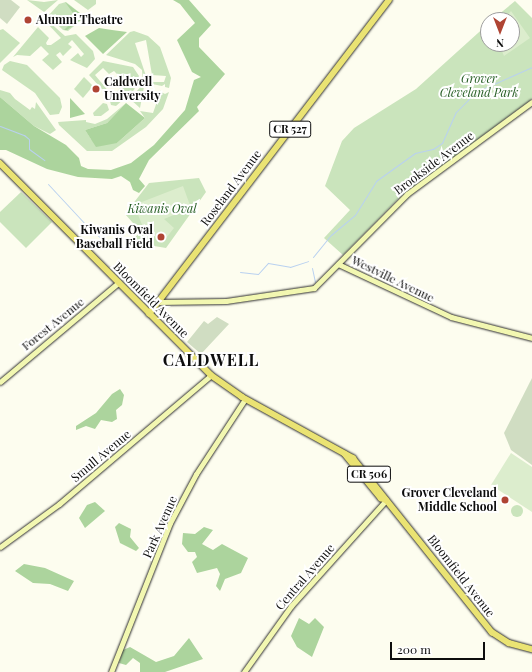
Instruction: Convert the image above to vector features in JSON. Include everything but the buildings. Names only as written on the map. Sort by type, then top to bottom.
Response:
[{"type":"main road","name":"Roseland Avenue","points":[[150,314],[389,0]]},
{"type":"main road","name":"Bloomfield Avenue","points":[[0,163],[211,376],[246,399],[353,458],[385,494],[386,500],[492,632],[509,643],[532,649]]},
{"type":"street","name":"Brookside Avenue","points":[[338,264],[407,194],[532,102]]},
{"type":"street","name":"Westville Avenue","points":[[158,302],[214,302],[306,290],[318,285],[338,264],[451,317],[532,338]]},
{"type":"street","name":"Forest Avenue","points":[[0,382],[119,282]]},
{"type":"street","name":"Smull Avenue","points":[[0,547],[59,504],[211,376]]},
{"type":"street","name":"Park Avenue","points":[[111,672],[170,523],[196,474],[246,399]]},
{"type":"street","name":"Central Avenue","points":[[244,672],[291,606],[386,500]]},
{"type":"green space","points":[[0,0],[11,0],[20,7],[7,24],[0,18]]},
{"type":"green space","points":[[27,0],[44,2],[58,0],[44,12]]},
{"type":"green space","points":[[74,0],[96,0],[96,4],[88,10]]},
{"type":"green space","points":[[173,0],[189,0],[211,25],[199,38],[199,47],[225,74],[197,107],[199,111],[149,160],[139,179],[145,186],[139,193],[133,190],[130,182],[121,176],[112,179],[78,177],[47,169],[6,150],[0,150],[0,97],[34,126],[66,145],[79,158],[81,166],[88,169],[111,170],[131,163],[154,145],[185,110],[194,80],[201,77],[192,72],[177,40],[195,23],[180,4]]},
{"type":"green space","name":"Grover Cleveland Park","points":[[515,1],[532,18],[532,99],[402,195],[343,255],[324,238],[350,210],[325,186],[342,141],[354,128],[416,89],[480,31],[480,52],[520,52],[520,12],[502,12]]},
{"type":"green space","points":[[65,2],[85,17],[67,30],[64,30],[73,21],[73,13]]},
{"type":"green space","points":[[66,2],[85,17],[68,31],[63,30],[48,16],[59,4]]},
{"type":"green space","points":[[47,20],[65,36],[76,34],[93,51],[95,59],[87,68],[70,60],[78,53],[81,57],[84,54],[72,40],[68,44],[72,47],[63,56],[60,52],[56,55],[62,62],[53,70],[42,60],[49,54],[41,46],[30,56],[17,55],[13,57],[38,27],[49,38],[46,43],[47,45],[51,45],[61,38],[46,22]]},
{"type":"green space","points":[[520,24],[530,38],[520,45]]},
{"type":"green space","points":[[99,28],[127,32],[103,54],[85,36]]},
{"type":"green space","points":[[3,29],[20,43],[0,63],[0,30]]},
{"type":"green space","points":[[134,31],[148,36],[160,47],[171,78],[169,88],[165,87],[165,84],[162,86],[152,84],[152,82],[164,82],[166,76],[152,75],[146,40],[135,43],[146,76],[140,108],[130,99],[143,84],[142,70],[135,64],[106,55],[130,32]]},
{"type":"green space","points":[[502,52],[510,52],[504,56]]},
{"type":"green space","points":[[10,61],[27,65],[60,98],[62,107],[59,114],[50,115],[35,93],[2,70],[4,65]]},
{"type":"green space","points":[[103,61],[133,67],[139,76],[134,90],[116,106],[111,105],[109,97],[89,75]],"holes":[[[103,68],[109,74],[114,71],[125,82],[115,94],[110,93],[95,75]]]},
{"type":"green space","points":[[84,77],[93,86],[83,98],[74,89]]},
{"type":"green space","points":[[0,90],[10,93],[15,99],[30,110],[32,107],[35,109],[36,102],[56,130],[50,134],[34,126],[0,97]]},
{"type":"green space","points":[[161,90],[161,92],[165,94],[169,92],[163,109],[146,127],[112,151],[87,151],[59,125],[58,122],[86,120],[86,122],[95,124],[107,119],[126,103],[107,123],[85,130],[91,139],[117,143],[145,118],[140,111],[153,113]]},
{"type":"green space","points":[[70,98],[85,114],[70,118]]},
{"type":"green space","points":[[103,103],[107,104],[109,110],[101,116],[94,116],[93,113]]},
{"type":"green space","points":[[126,103],[145,118],[117,143],[96,147],[85,130],[107,123]]},
{"type":"green space","name":"Kiwanis Oval","points":[[199,178],[206,192],[166,248],[154,246],[143,237],[137,242],[134,238],[141,232],[125,214],[149,183]]},
{"type":"green space","points":[[183,186],[191,208],[164,219],[174,228],[162,243],[147,230],[149,225],[143,227],[134,205]]},
{"type":"green space","points":[[21,192],[52,222],[26,248],[0,222],[0,212]]},
{"type":"green space","points":[[217,317],[229,324],[201,354],[187,342],[204,321],[208,324]]},
{"type":"green space","points":[[532,378],[532,465],[511,450],[504,433]]},
{"type":"green space","points":[[120,389],[124,395],[122,405],[116,410],[117,419],[112,422],[101,420],[95,429],[86,426],[76,430],[76,426],[96,413],[112,394]]},
{"type":"green space","points":[[511,453],[532,467],[532,512],[491,485]]},
{"type":"green space","points":[[95,502],[105,511],[85,528],[79,518],[87,505]]},
{"type":"green space","points":[[517,505],[521,507],[523,511],[521,515],[517,517],[513,515],[511,511],[513,507]]},
{"type":"green space","points":[[119,523],[131,529],[130,537],[139,548],[136,551],[120,543],[115,527]]},
{"type":"green space","points":[[204,527],[213,530],[202,544],[213,550],[222,544],[248,558],[241,573],[225,579],[220,591],[216,586],[220,574],[217,568],[197,573],[192,562],[197,557],[195,552],[188,552],[182,544],[183,533],[195,534]]},
{"type":"green space","points":[[24,564],[45,568],[74,581],[68,591],[50,584],[33,583],[15,571]]},
{"type":"green space","points":[[299,618],[309,624],[315,618],[324,627],[312,657],[297,647],[291,636]]},
{"type":"green space","points":[[189,638],[203,659],[165,672],[140,672],[140,663],[133,658],[126,665],[119,663],[123,650],[130,647],[156,662],[174,656]]},
{"type":"waterway","points":[[313,257],[331,235],[355,215],[376,181],[415,153],[433,149],[442,143],[456,112],[476,92],[532,67]]},
{"type":"waterway","points":[[0,126],[24,135],[29,139],[29,149],[44,160]]},
{"type":"waterway","points":[[48,184],[87,226]]},
{"type":"waterway","points":[[92,230],[111,248]]},
{"type":"waterway","points":[[240,272],[258,274],[268,263],[290,267],[308,261]]},
{"type":"waterway","points":[[312,268],[315,282]]},
{"type":"place","name":"Alumni Theatre","points":[[28,20]]},
{"type":"place","name":"Caldwell University","points":[[96,89]]},
{"type":"place","name":"Kiwanis Oval Baseball Field","points":[[161,237]]},
{"type":"place","name":"Grover Cleveland Middle School","points":[[505,500]]},
{"type":"district","name":"CALDWELL","points":[[211,360]]}]
